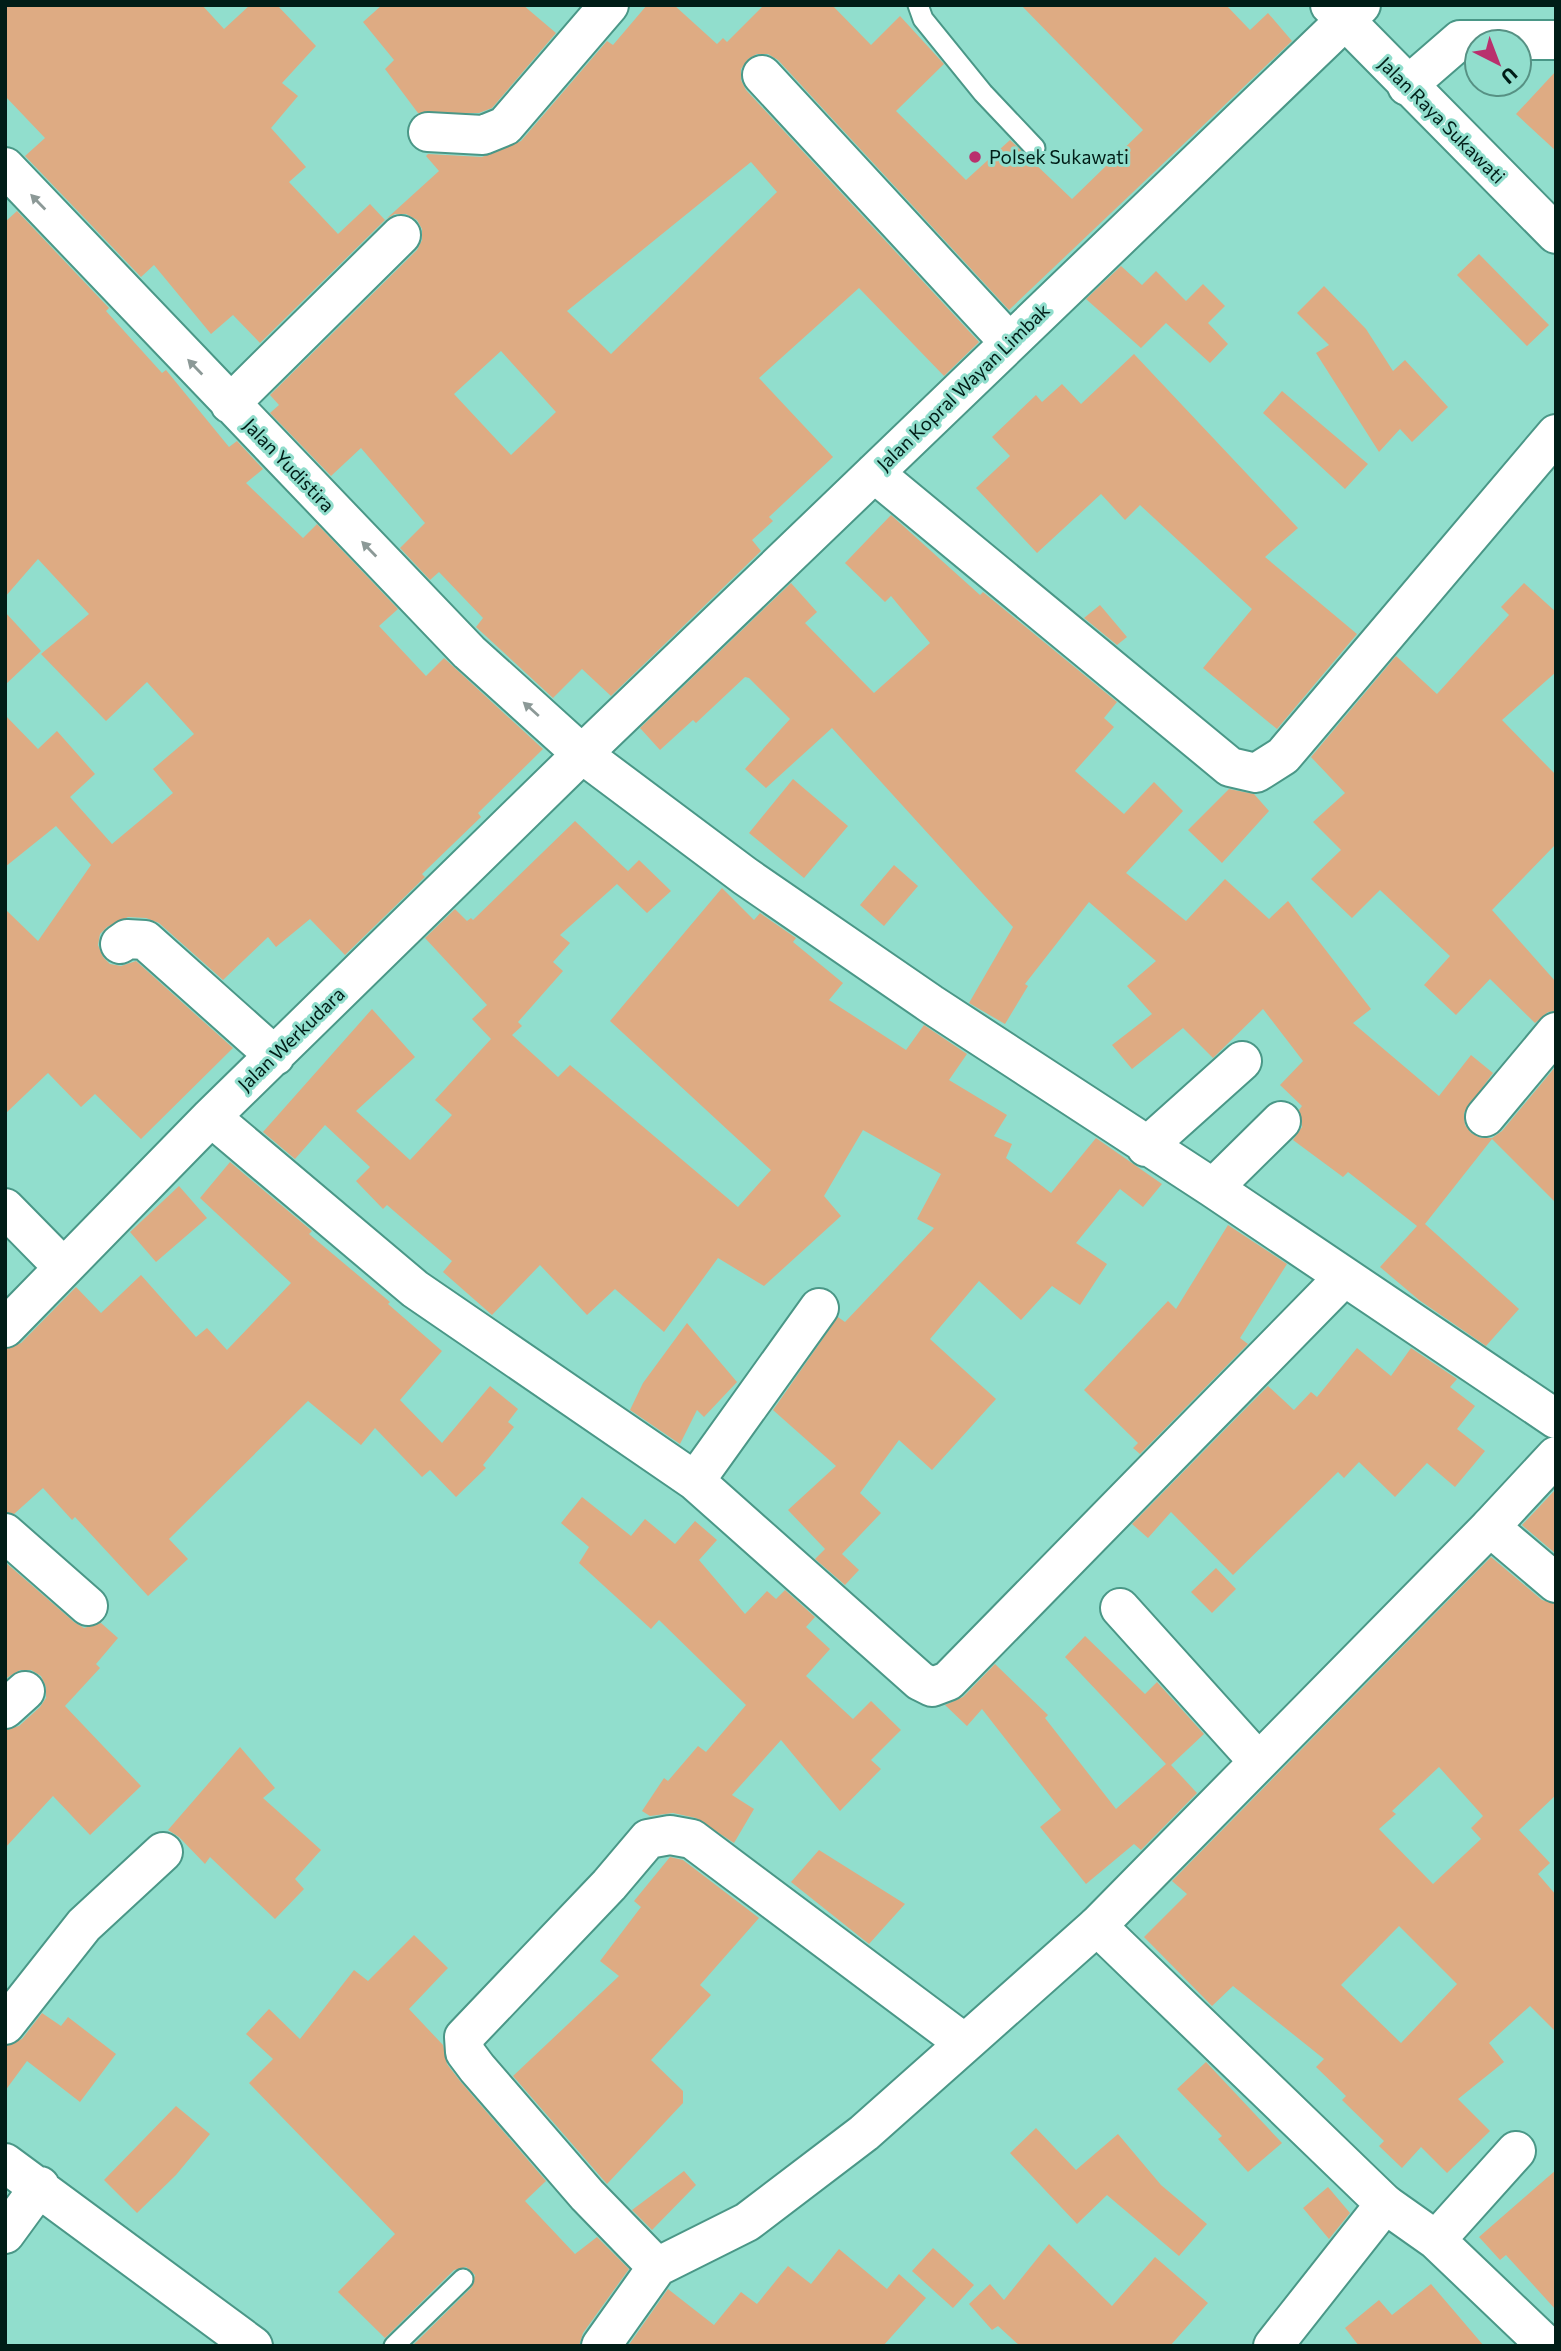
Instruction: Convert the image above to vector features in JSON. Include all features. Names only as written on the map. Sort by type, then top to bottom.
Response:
[{"type":"main road","points":[[428,132],[483,135],[505,125],[609,5]]},
{"type":"main road","name":"Jalan Raya Sukawati","points":[[1345,11],[1407,86],[1556,234]]},
{"type":"main road","name":"Jalan Kopral Wayan Limbak","points":[[582,754],[1009,342],[1345,11]]},
{"type":"main road","points":[[1407,86],[1460,40],[1556,40]]},
{"type":"main road","points":[[762,75],[1009,342]]},
{"type":"main road","name":"Jalan Yudistira","points":[[5,167],[469,652],[582,754],[745,876],[1556,1419]]},
{"type":"main road","points":[[230,404],[401,234]]},
{"type":"main road","points":[[874,473],[1230,768],[1256,773],[1283,756],[1556,434]]},
{"type":"main road","name":"Jalan Werkudara","points":[[5,1328],[211,1117],[582,754]]},
{"type":"main road","points":[[120,944],[127,939],[145,940],[275,1056]]},
{"type":"main road","points":[[1485,1117],[1556,1032]]},
{"type":"main road","points":[[1146,1147],[1242,1061]]},
{"type":"main road","points":[[211,1117],[415,1289],[695,1481],[920,1681],[937,1686],[948,1681],[1344,1277]]},
{"type":"main road","points":[[1213,1188],[1281,1121]]},
{"type":"main road","points":[[5,1208],[63,1267]]},
{"type":"main road","points":[[695,1481],[819,1308]]},
{"type":"main road","points":[[601,2346],[657,2267],[747,2222],[864,2133],[963,2042],[1097,1926],[1490,1527],[1556,1456]]},
{"type":"main road","points":[[1490,1527],[1556,1583]]},
{"type":"main road","points":[[5,1533],[88,1606]]},
{"type":"main road","points":[[1120,1608],[1258,1760]]},
{"type":"main road","points":[[657,2267],[587,2195],[477,2068],[465,2052],[464,2036],[609,1885],[648,1839],[670,1835],[692,1839],[963,2042]]},
{"type":"main road","points":[[5,2025],[84,1925],[130,1879],[163,1852]]},
{"type":"main road","points":[[1097,1926],[1385,2204],[1436,2241],[1547,2346]]},
{"type":"main road","points":[[1436,2241],[1516,2151]]},
{"type":"main road","points":[[5,2162],[253,2346]]},
{"type":"main road","points":[[5,2234],[40,2186]]},
{"type":"main road","points":[[1273,2346],[1385,2204]]},
{"type":"lane","points":[[918,5],[923,19],[983,93],[1035,148]]},
{"type":"lane","points":[[394,2346],[463,2279]]},
{"type":"building","points":[[5,5],[202,5],[224,29],[250,5],[277,5],[316,46],[282,83],[298,96],[271,128],[306,167],[289,182],[338,234],[370,204],[385,220],[260,343],[233,315],[211,334],[154,265],[141,277],[25,156],[45,138],[5,96]]},
{"type":"building","points":[[382,5],[523,5],[556,33],[492,108],[479,113],[418,113],[385,69],[394,60],[363,22]]},
{"type":"building","points":[[647,5],[674,5],[717,44],[723,38],[727,42],[764,5],[832,5],[871,45],[900,16],[944,64],[896,111],[966,180],[1010,140],[1072,199],[1143,130],[1021,5],[1226,5],[1250,30],[1268,13],[1292,41],[1009,310],[778,60],[768,54],[757,54],[748,59],[741,69],[741,80],[746,90],[979,342],[944,376],[859,288],[759,378],[833,457],[769,517],[773,521],[752,540],[761,551],[611,696],[582,669],[553,698],[476,627],[483,618],[439,572],[430,580],[400,548],[425,523],[361,448],[331,476],[270,413],[279,405],[270,395],[417,250],[422,240],[422,229],[417,220],[406,214],[395,214],[386,219],[439,171],[426,156],[428,154],[482,157],[521,141],[607,41],[613,45]],"holes":[[[751,162],[777,192],[611,354],[567,311]],[[501,351],[556,412],[511,455],[454,394]]]},
{"type":"building","points":[[1556,71],[1556,151],[1516,114]]},
{"type":"building","points":[[17,211],[109,308],[106,311],[162,373],[166,370],[229,447],[237,441],[263,469],[246,483],[303,538],[317,524],[398,609],[379,626],[426,676],[444,658],[543,749],[478,813],[481,817],[422,874],[425,877],[345,955],[310,919],[276,947],[268,937],[223,980],[159,923],[146,918],[128,917],[107,927],[100,934],[98,945],[103,957],[110,964],[121,966],[136,961],[233,1048],[141,1139],[95,1094],[81,1107],[48,1073],[5,1114],[5,909],[38,941],[91,865],[56,826],[5,867],[5,715],[38,749],[57,731],[95,774],[70,797],[112,844],[173,793],[153,769],[194,734],[147,682],[106,721],[41,654],[89,614],[38,559],[5,597],[5,222]]},
{"type":"building","points":[[1479,254],[1549,325],[1527,346],[1457,275]]},
{"type":"building","points":[[1121,266],[1142,285],[1156,271],[1186,301],[1203,284],[1225,306],[1208,323],[1228,344],[1210,363],[1166,323],[1141,348],[1086,299]]},
{"type":"building","points":[[1324,286],[1366,329],[1393,371],[1405,360],[1448,407],[1412,442],[1400,429],[1379,452],[1316,353],[1329,345],[1297,313]]},
{"type":"building","points":[[1134,354],[1298,528],[1265,557],[1357,634],[1277,729],[1203,668],[1252,609],[1140,505],[1125,520],[1101,494],[1037,553],[976,488],[1010,456],[992,437],[1036,395],[1042,402],[1062,384],[1081,404]]},
{"type":"building","points":[[1282,391],[1368,464],[1345,489],[1263,413]]},
{"type":"building","points":[[891,515],[980,595],[983,592],[1117,702],[1104,718],[1114,727],[1075,771],[1124,814],[1154,782],[1183,811],[1126,873],[1186,921],[1225,879],[1269,919],[1288,901],[1371,1009],[1353,1023],[1439,1096],[1471,1055],[1493,1073],[1464,1113],[1465,1125],[1471,1133],[1481,1138],[1492,1138],[1502,1131],[1556,1066],[1556,1203],[1492,1139],[1425,1224],[1519,1309],[1486,1346],[1419,1300],[1380,1267],[1417,1226],[1348,1172],[1343,1177],[1293,1140],[1302,1127],[1299,1110],[1302,1106],[1280,1085],[1303,1061],[1263,1009],[1213,1058],[1183,1028],[1132,1069],[1112,1045],[1152,1014],[1127,986],[1156,961],[1089,902],[1025,984],[1028,986],[1005,1024],[969,1003],[1013,927],[832,728],[766,788],[745,769],[790,719],[749,678],[745,677],[696,723],[693,720],[660,750],[640,728],[791,583],[817,612],[805,623],[874,693],[930,643],[891,596],[885,602],[845,563]]},
{"type":"building","points":[[1524,583],[1556,612],[1556,672],[1502,720],[1556,775],[1556,844],[1492,910],[1556,982],[1556,1011],[1548,1012],[1535,1023],[1490,979],[1456,1015],[1424,985],[1450,956],[1380,890],[1352,918],[1311,879],[1341,850],[1313,822],[1345,793],[1311,757],[1396,656],[1437,694],[1509,615],[1501,607]]},
{"type":"building","points":[[1100,605],[1127,637],[1117,645],[1084,618]]},
{"type":"building","points":[[5,612],[41,651],[5,685]]},
{"type":"building","points":[[793,779],[848,826],[804,878],[749,833]]},
{"type":"building","points":[[1229,789],[1254,794],[1269,811],[1222,863],[1188,830]]},
{"type":"building","points":[[575,821],[628,871],[639,860],[671,891],[647,913],[617,884],[560,935],[570,943],[553,962],[563,971],[518,1022],[522,1026],[512,1035],[558,1077],[570,1065],[738,1207],[771,1170],[610,1021],[722,888],[754,920],[760,913],[796,938],[793,942],[843,983],[829,1000],[906,1050],[924,1025],[967,1054],[949,1080],[1007,1115],[994,1136],[1012,1144],[1006,1158],[1051,1193],[1096,1138],[1162,1184],[1143,1207],[1120,1189],[1076,1243],[1107,1264],[1080,1305],[1052,1286],[1021,1320],[979,1281],[930,1339],[996,1399],[932,1470],[899,1440],[860,1493],[881,1513],[842,1554],[859,1570],[845,1585],[815,1559],[825,1549],[788,1510],[836,1466],[773,1410],[838,1317],[845,1322],[934,1228],[917,1219],[941,1174],[863,1130],[824,1196],[841,1216],[764,1286],[718,1258],[664,1332],[615,1289],[587,1315],[540,1265],[492,1315],[443,1272],[452,1261],[387,1205],[383,1209],[356,1181],[370,1167],[325,1125],[295,1159],[263,1132],[372,1009],[415,1057],[356,1111],[410,1160],[452,1115],[435,1100],[491,1039],[472,1019],[487,1005],[425,938],[455,909],[467,921],[471,918],[473,920]]},
{"type":"building","points":[[894,865],[918,886],[884,926],[860,905]]},
{"type":"building","points":[[230,1162],[312,1231],[309,1234],[390,1302],[388,1304],[442,1351],[400,1400],[442,1443],[490,1386],[518,1409],[508,1422],[514,1427],[483,1465],[486,1468],[456,1497],[430,1470],[422,1477],[375,1428],[361,1445],[308,1401],[169,1539],[188,1559],[148,1596],[75,1517],[72,1520],[43,1488],[14,1514],[5,1512],[5,1349],[21,1343],[76,1287],[101,1313],[141,1275],[196,1337],[207,1328],[227,1350],[291,1283],[200,1198]]},
{"type":"building","points":[[179,1186],[207,1218],[156,1262],[130,1232]]},
{"type":"building","points":[[1228,1225],[1287,1264],[1240,1338],[1248,1344],[1140,1454],[1133,1448],[1138,1443],[1084,1390],[1168,1301],[1176,1309]]},
{"type":"building","points":[[687,1323],[737,1382],[704,1417],[697,1410],[680,1444],[630,1410],[643,1383]]},
{"type":"building","points":[[1357,1348],[1391,1376],[1411,1348],[1457,1379],[1450,1387],[1475,1406],[1457,1429],[1485,1451],[1455,1487],[1427,1463],[1395,1497],[1359,1462],[1344,1478],[1338,1472],[1233,1575],[1171,1512],[1148,1538],[1132,1524],[1268,1386],[1294,1410],[1311,1392],[1317,1397]]},
{"type":"building","points":[[1556,1489],[1556,1554],[1522,1525]]},
{"type":"building","points":[[582,1497],[631,1536],[645,1519],[675,1544],[695,1521],[717,1540],[699,1560],[745,1614],[767,1591],[776,1599],[785,1590],[815,1617],[806,1627],[830,1649],[806,1676],[853,1719],[871,1701],[901,1730],[871,1760],[881,1769],[840,1811],[781,1740],[732,1795],[754,1809],[734,1843],[696,1818],[673,1813],[650,1816],[642,1811],[664,1778],[668,1781],[698,1746],[706,1752],[746,1705],[659,1620],[651,1629],[579,1563],[589,1547],[561,1523]]},
{"type":"building","points":[[1491,1557],[1542,1600],[1556,1604],[1556,1795],[1519,1830],[1550,1863],[1538,1874],[1556,1895],[1556,2032],[1530,2006],[1489,2043],[1504,2062],[1458,2099],[1490,2131],[1447,2173],[1421,2147],[1402,2168],[1379,2146],[1384,2141],[1342,2100],[1346,2096],[1316,2067],[1324,2059],[1233,1986],[1212,2006],[1144,1937],[1187,1894],[1172,1881]],"holes":[[[1439,1767],[1483,1816],[1471,1828],[1481,1839],[1433,1884],[1379,1829],[1396,1814],[1392,1811]],[[1399,1926],[1457,1984],[1401,2043],[1341,1985]]]},
{"type":"building","points":[[5,1562],[74,1622],[84,1628],[101,1623],[118,1638],[96,1664],[100,1668],[65,1706],[141,1786],[90,1835],[53,1796],[5,1848],[5,1730],[19,1726],[40,1707],[46,1698],[46,1687],[41,1676],[31,1670],[20,1670],[5,1679]]},
{"type":"building","points":[[1216,1568],[1236,1589],[1212,1613],[1191,1592]]},
{"type":"building","points":[[1085,1636],[1145,1694],[1157,1682],[1204,1734],[1171,1765],[1197,1793],[1141,1850],[1134,1844],[1086,1884],[1040,1827],[1061,1810],[982,1709],[967,1726],[945,1705],[963,1697],[995,1664],[1048,1715],[1045,1718],[1116,1809],[1166,1764],[1065,1657]]},
{"type":"building","points":[[240,1747],[275,1788],[263,1798],[321,1850],[295,1879],[304,1889],[275,1919],[210,1857],[205,1864],[179,1837],[168,1830]]},
{"type":"building","points":[[819,1850],[905,1904],[869,1944],[791,1882]]},
{"type":"building","points":[[670,1857],[683,1860],[759,1918],[700,1985],[711,1995],[651,2060],[683,2091],[683,2103],[607,2184],[513,2076],[619,1976],[600,1961],[641,1907],[634,1901]]},
{"type":"building","points":[[414,1935],[448,1968],[409,2009],[443,2045],[447,2064],[460,2081],[546,2181],[525,2201],[575,2254],[597,2237],[629,2269],[583,2333],[579,2346],[412,2346],[472,2287],[475,2275],[466,2267],[454,2270],[385,2338],[338,2292],[395,2234],[249,2083],[273,2059],[246,2034],[269,2009],[300,2039],[354,1970],[368,1981]]},
{"type":"building","points":[[42,2013],[61,2026],[68,2017],[116,2054],[80,2102],[27,2061],[5,2091],[5,2046],[22,2039]]},
{"type":"building","points":[[1206,2062],[1282,2143],[1248,2172],[1218,2139],[1222,2136],[1177,2089]]},
{"type":"building","points":[[176,2106],[210,2134],[176,2175],[137,2213],[104,2180]]},
{"type":"building","points":[[1036,2128],[1076,2170],[1118,2134],[1161,2185],[1207,2224],[1179,2256],[1107,2195],[1077,2224],[1010,2153]]},
{"type":"building","points":[[1556,2170],[1556,2310],[1506,2255],[1500,2260],[1479,2237]]},
{"type":"building","points":[[684,2171],[696,2185],[652,2230],[632,2210]]},
{"type":"building","points":[[1328,2187],[1350,2213],[1329,2239],[1303,2208]]},
{"type":"building","points":[[1049,2244],[1112,2306],[1155,2257],[1208,2303],[1170,2346],[1020,2346],[998,2326],[992,2330],[969,2304],[990,2284],[1004,2300]]},
{"type":"building","points":[[933,2248],[974,2285],[953,2308],[912,2271]]},
{"type":"building","points":[[839,2249],[887,2289],[899,2274],[926,2298],[883,2346],[628,2346],[668,2289],[714,2325],[741,2292],[757,2304],[788,2266],[811,2284]]},
{"type":"building","points":[[1431,2284],[1484,2346],[1359,2346],[1345,2328],[1379,2300],[1392,2315]]},
{"type":"place","name":"Polsek Sukawati","points":[[975,157]]}]
